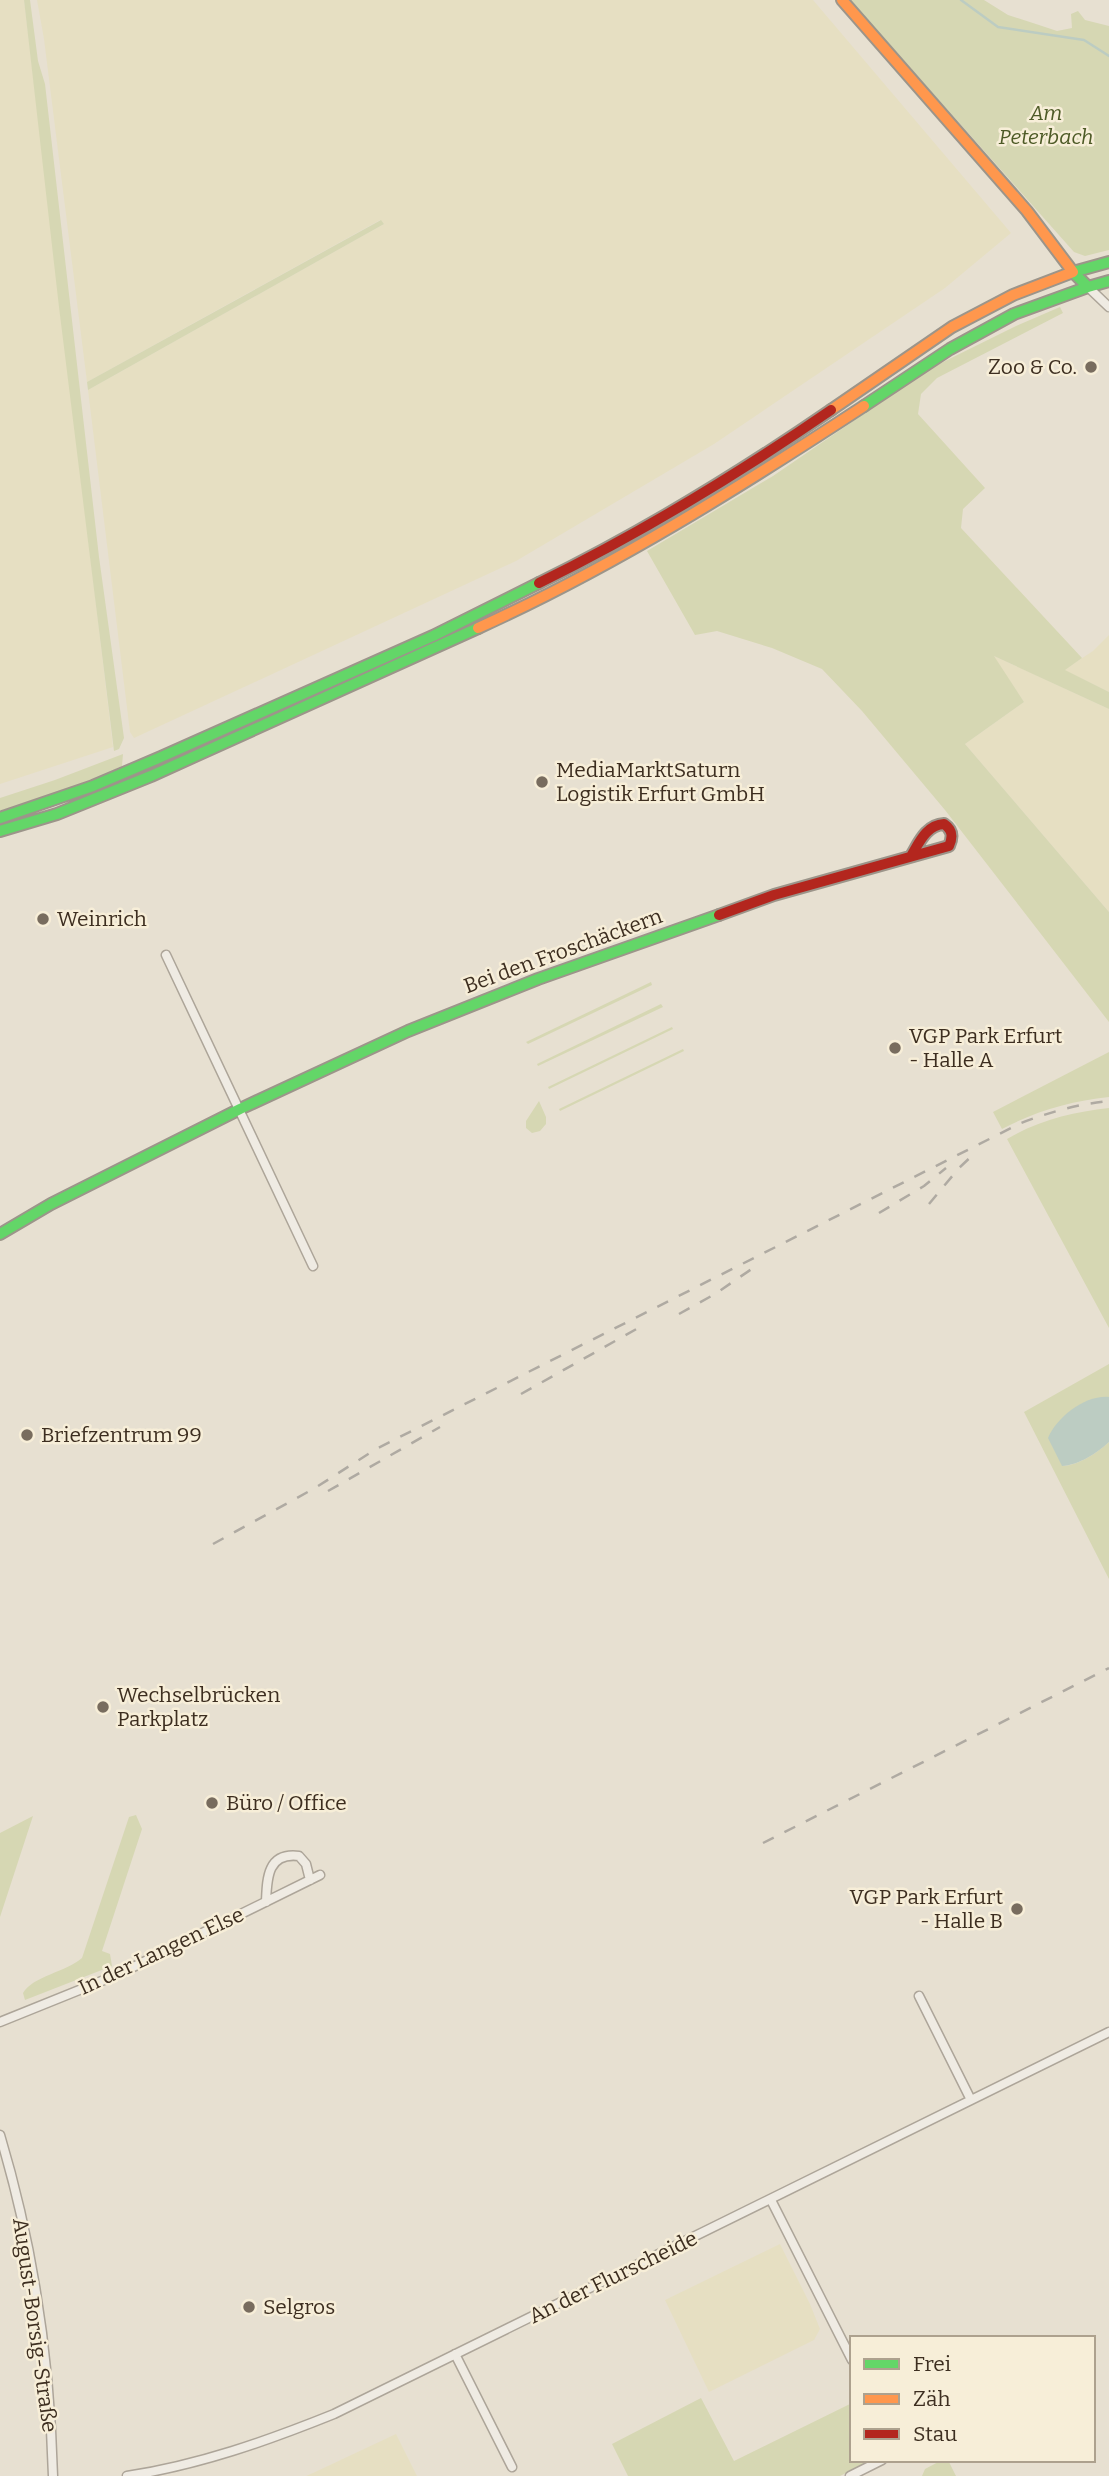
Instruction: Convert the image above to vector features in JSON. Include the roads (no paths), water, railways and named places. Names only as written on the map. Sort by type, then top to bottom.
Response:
[{"type":"main road","points":[[842,0],[1027,211],[1073,272],[1088,287]]},
{"type":"main road","points":[[0,818],[93,786],[501,604],[697,498],[790,439],[952,327],[1031,288],[1109,262]]},
{"type":"main road","points":[[0,831],[57,814],[151,776],[513,612],[687,519],[950,349],[1014,314],[1109,281]]},
{"type":"main road","name":"Bei den Froschäckern","points":[[0,1234],[51,1204],[240,1109],[386,1041],[508,991],[774,895],[911,856]]},
{"type":"street","points":[[1088,287],[1109,307]]},
{"type":"street","points":[[166,955],[313,1266]]},
{"type":"street","points":[[266,1902],[267,1879],[274,1863],[281,1857],[299,1856],[306,1864],[310,1880]]},
{"type":"street","name":"In der Langen Else","points":[[0,2022],[119,1974],[320,1875]]},
{"type":"street","points":[[919,1996],[971,2100]]},
{"type":"street","name":"An der Flurscheide","points":[[127,2476],[202,2461],[272,2439],[334,2414],[1109,2032]]},
{"type":"street","name":"August-Borsig-Straße","points":[[0,2135],[30,2262],[51,2420],[52,2476]]},
{"type":"street","points":[[771,2200],[850,2356]]},
{"type":"street","points":[[455,2354],[512,2467]]},
{"type":"street","points":[[850,2476],[878,2462]]},
{"type":"waterway","points":[[961,0],[998,27],[1084,40],[1109,56]]},
{"type":"railway","points":[[213,1544],[315,1488],[376,1449],[1021,1123],[1064,1109],[1109,1101]]},
{"type":"railway","points":[[929,1204],[976,1152]]},
{"type":"railway","points":[[879,1213],[924,1186],[946,1168]]},
{"type":"railway","points":[[679,1314],[715,1294],[759,1264]]},
{"type":"railway","points":[[521,1394],[640,1327]]},
{"type":"railway","points":[[328,1491],[440,1427]]},
{"type":"railway","points":[[763,1843],[1109,1668]]},
{"type":"place","name":"Zoo & Co.","points":[[1091,367]]},
{"type":"place","name":"MediaMarktSaturn Logistik Erfurt GmbH","points":[[542,782]]},
{"type":"place","name":"Weinrich","points":[[43,919]]},
{"type":"place","name":"VGP Park Erfurt - Halle A","points":[[895,1048]]},
{"type":"place","name":"Briefzentrum 99","points":[[27,1435]]},
{"type":"place","name":"Wechselbrücken Parkplatz","points":[[103,1707]]},
{"type":"place","name":"Büro / Office","points":[[212,1803]]},
{"type":"place","name":"VGP Park Erfurt - Halle B","points":[[1017,1909]]},
{"type":"place","name":"Selgros","points":[[249,2307]]},
{"type":"park label","name":"Am Peterbach","points":[[1046,125]]}]
